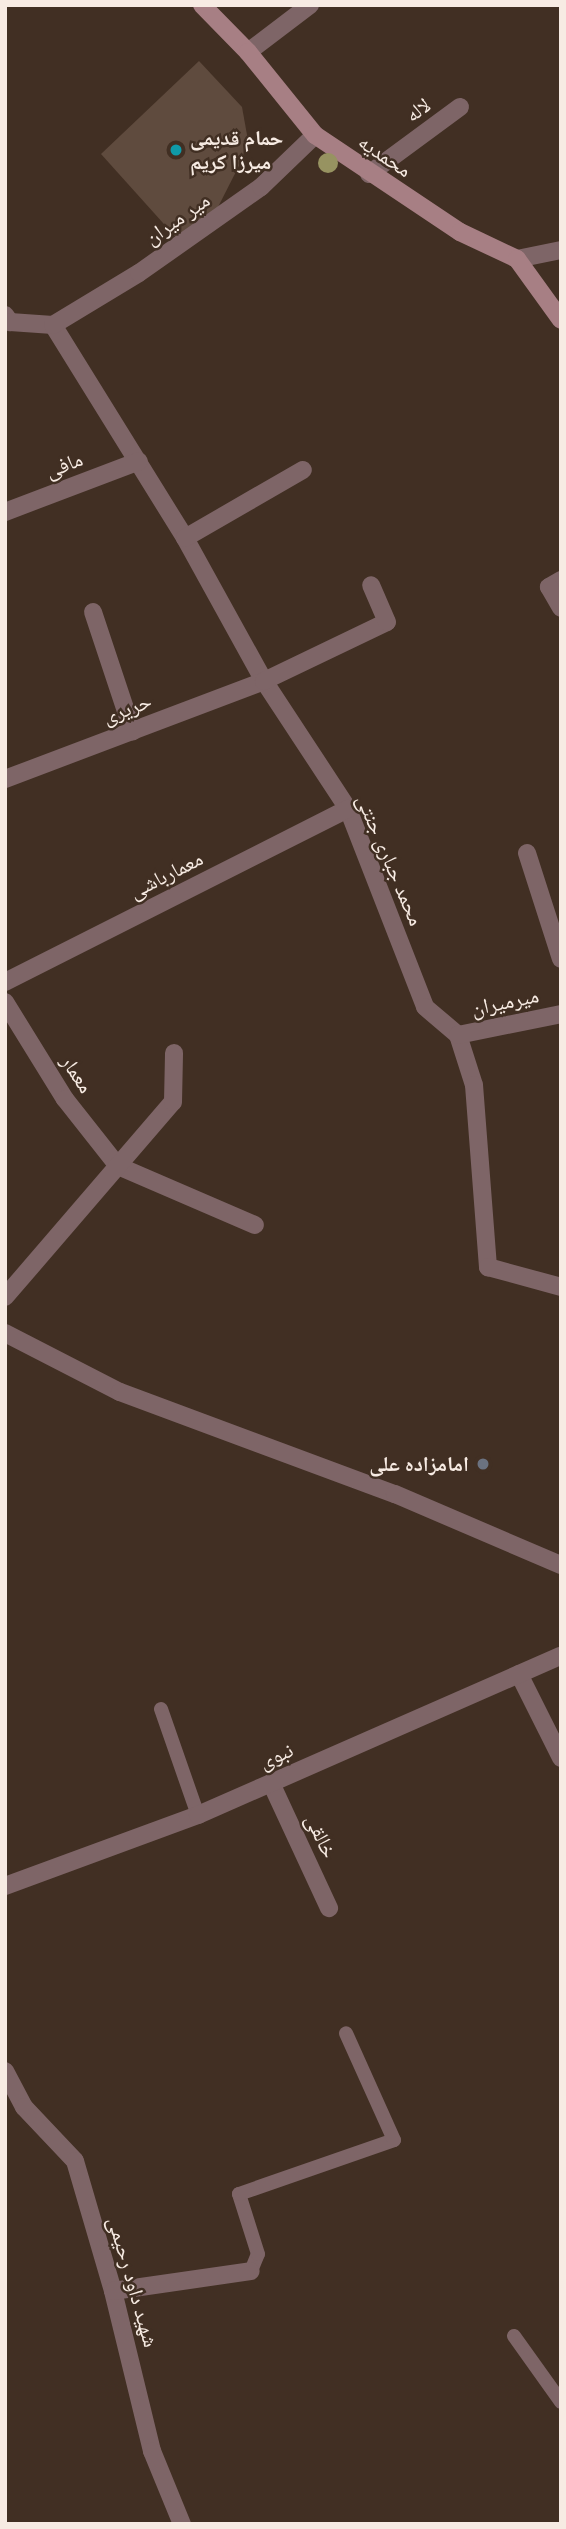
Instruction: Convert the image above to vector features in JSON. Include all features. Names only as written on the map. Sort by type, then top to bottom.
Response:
[{"type":"street","name":"محمدیه","points":[[202,5],[248,52],[315,135],[369,174],[460,232],[517,259],[561,320]]},
{"type":"street","points":[[248,52],[310,5]]},
{"type":"street","name":"لاله","points":[[369,174],[460,107]]},
{"type":"street","name":"میر میران","points":[[53,325],[139,273],[261,187],[315,135]]},
{"type":"street","points":[[517,259],[561,250]]},
{"type":"street","points":[[5,315],[10,322],[53,325]]},
{"type":"street","name":"محمد جباری جنتی","points":[[53,325],[185,538],[264,681],[348,809],[425,1007],[458,1035]]},
{"type":"street","name":"مافی","points":[[5,512],[139,461]]},
{"type":"street","points":[[185,538],[303,470]]},
{"type":"street","points":[[561,580],[549,587],[561,608]]},
{"type":"street","name":"حریری","points":[[5,779],[264,681],[387,622],[370,585]]},
{"type":"street","points":[[93,612],[132,732]]},
{"type":"street","name":"معمارباشی","points":[[5,982],[348,809]]},
{"type":"street","points":[[527,853],[561,959]]},
{"type":"street","name":"معمار","points":[[5,1002],[65,1099],[118,1166],[255,1225]]},
{"type":"street","name":"میرمیران","points":[[458,1035],[561,1014]]},
{"type":"street","points":[[458,1035],[474,1085],[488,1267],[561,1287]]},
{"type":"street","points":[[5,1297],[173,1102],[174,1053]]},
{"type":"street","points":[[5,1333],[120,1392],[395,1493],[561,1565]]},
{"type":"street","name":"نبوی","points":[[5,1886],[198,1815],[561,1656]]},
{"type":"street","points":[[519,1674],[561,1758]]},
{"type":"street","name":"خالقی","points":[[271,1783],[329,1908]]},
{"type":"street","name":"شهید داود رحیمی","points":[[5,2071],[24,2108],[75,2161],[113,2291],[152,2451],[182,2524]]},
{"type":"street","points":[[113,2291],[251,2271]]},
{"type":"lane","points":[[161,1709],[198,1815]]},
{"type":"lane","points":[[251,2271],[258,2254],[239,2194],[394,2140],[346,2033]]},
{"type":"lane","points":[[514,2336],[561,2402]]},
{"type":"building","name":"حمام قدیمی میرزا کریم","points":[[199,61],[242,107],[249,146],[215,213],[181,243],[101,154]]},
{"type":"place","name":"حمام قدیمی میرزا کریم","points":[[176,150]]},
{"type":"place","name":"امامزاده علی","points":[[483,1464]]}]
